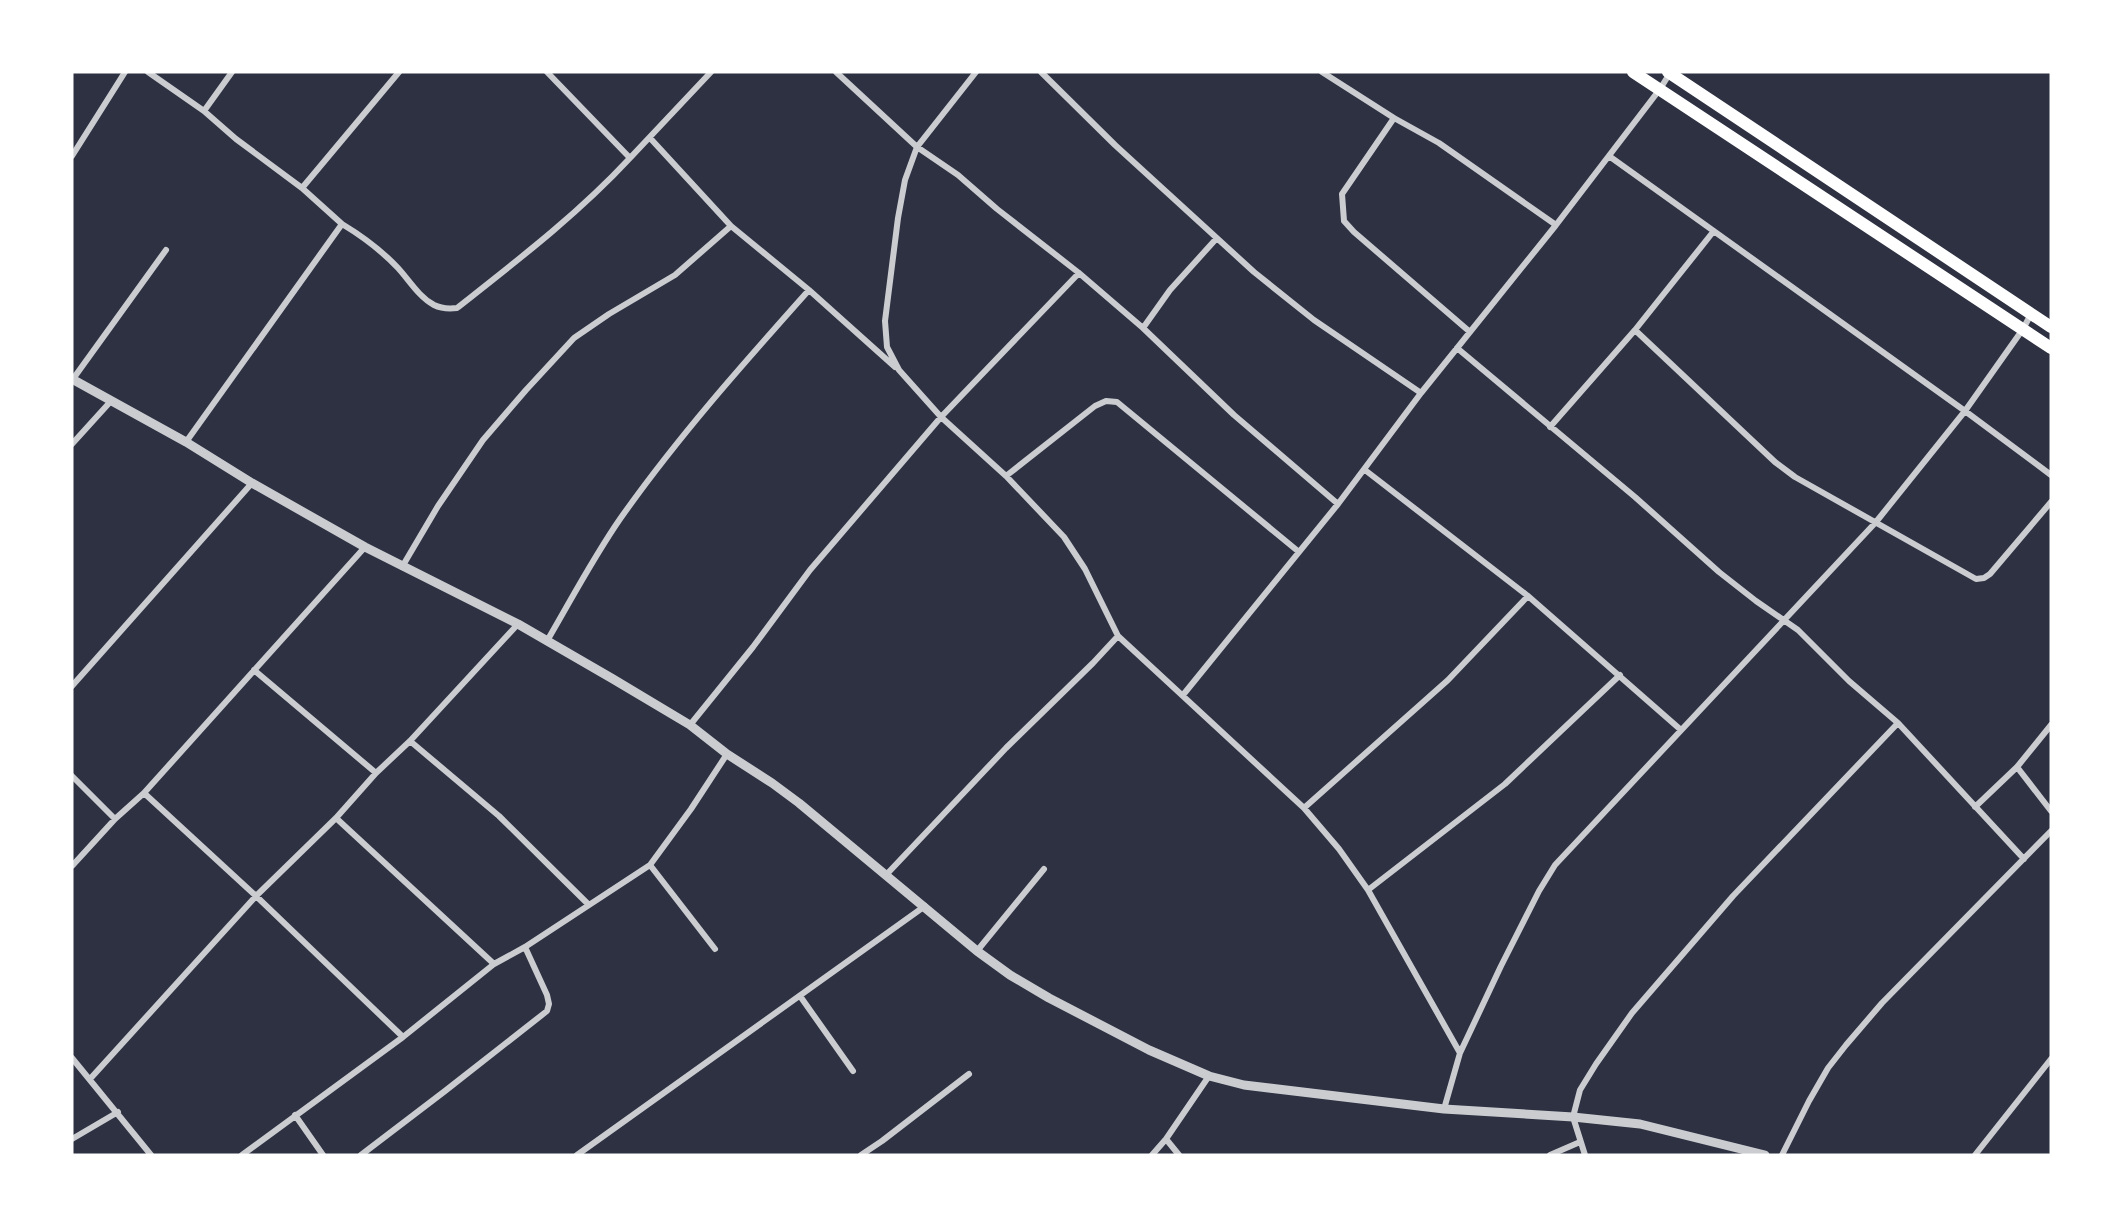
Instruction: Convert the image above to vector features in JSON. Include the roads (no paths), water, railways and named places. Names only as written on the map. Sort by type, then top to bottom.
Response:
[{"type":"highway","points":[[1669,73],[2051,327]]},
{"type":"highway","points":[[1639,74],[2051,348]]},
{"type":"street","points":[[72,156],[125,72]]},
{"type":"street","points":[[148,72],[204,111],[236,140],[302,188],[342,224],[369,242],[397,267],[432,304],[441,308],[457,308],[549,236],[600,190],[711,72]]},
{"type":"street","points":[[204,111],[232,72]]},
{"type":"street","points":[[302,188],[399,72]]},
{"type":"street","points":[[547,72],[630,158]]},
{"type":"street","points":[[836,72],[917,147],[958,175],[1143,328],[1234,415],[1338,504]]},
{"type":"street","points":[[899,370],[887,347],[885,321],[905,180],[917,147],[976,72]]},
{"type":"street","points":[[1041,72],[1216,239],[1314,320],[1421,393]]},
{"type":"street","points":[[1322,72],[1394,118],[1439,143],[1556,225]]},
{"type":"street","points":[[1183,695],[1365,470],[1421,393],[1609,156],[1660,89],[1669,73]]},
{"type":"street","points":[[1394,118],[1342,194],[1344,221],[1353,232],[1470,332]]},
{"type":"street","points":[[650,138],[731,226],[809,290],[899,370],[941,417],[1006,476],[1064,537],[1085,569],[1118,636],[1304,808],[1339,849],[1368,890],[1460,1053]]},
{"type":"street","points":[[1609,156],[2051,475]]},
{"type":"street","points":[[186,442],[342,224]]},
{"type":"street","points":[[402,567],[438,506],[483,440],[525,390],[574,338],[609,314],[675,275],[731,226]]},
{"type":"street","points":[[1550,427],[1635,330],[1713,232]]},
{"type":"street","points":[[1143,328],[1170,290],[1216,239]]},
{"type":"street","points":[[166,250],[72,379],[186,442],[252,483],[365,547],[518,624],[690,725],[727,754],[782,789],[977,951],[1010,975],[1049,998],[1149,1050],[1209,1076],[1244,1085],[1444,1109],[1640,1124],[1765,1155]]},
{"type":"street","points":[[690,725],[753,647],[810,570],[941,417],[1079,273]]},
{"type":"street","points":[[547,641],[618,521],[663,460],[706,407],[809,290]]},
{"type":"street","points":[[1444,1109],[1460,1053],[1501,966],[1539,891],[1555,865],[1876,522],[1965,411],[2023,330],[2031,314]]},
{"type":"street","points":[[1635,330],[1775,462],[1816,490],[1976,579],[1990,574],[2051,502]]},
{"type":"street","points":[[1458,348],[1635,497],[1719,572],[1798,630],[1849,681],[1898,723],[2024,859]]},
{"type":"street","points":[[1006,476],[1095,406],[1106,400],[1117,402],[1299,552]]},
{"type":"street","points":[[72,444],[111,401]]},
{"type":"street","points":[[1365,470],[1528,596],[1681,729]]},
{"type":"street","points":[[72,686],[252,483]]},
{"type":"street","points":[[72,866],[115,819],[144,793],[365,547]]},
{"type":"street","points":[[1304,808],[1448,680],[1528,596]]},
{"type":"street","points":[[90,1079],[256,896],[336,818],[518,624]]},
{"type":"street","points":[[886,875],[1005,748],[1118,636]]},
{"type":"street","points":[[254,670],[376,773]]},
{"type":"street","points":[[1368,890],[1504,784],[1620,675]]},
{"type":"street","points":[[1585,1155],[1573,1118],[1580,1090],[1632,1013],[1733,896],[1898,723]]},
{"type":"street","points":[[1975,807],[2017,767],[2051,725]]},
{"type":"street","points":[[410,741],[499,816],[589,905]]},
{"type":"street","points":[[242,1155],[403,1037],[494,964],[525,947],[650,865],[727,754]]},
{"type":"street","points":[[2017,767],[2051,811]]},
{"type":"street","points":[[72,776],[115,819]]},
{"type":"street","points":[[144,793],[256,896],[403,1037]]},
{"type":"street","points":[[336,818],[494,964]]},
{"type":"street","points":[[1782,1155],[1828,1068],[1846,1045],[1882,1003],[2051,831]]},
{"type":"street","points":[[650,865],[715,949]]},
{"type":"street","points":[[977,951],[1044,869]]},
{"type":"street","points":[[577,1155],[925,906]]},
{"type":"street","points":[[361,1155],[547,1011],[549,1004],[547,995],[525,947]]},
{"type":"street","points":[[800,996],[853,1071]]},
{"type":"street","points":[[72,1058],[151,1155]]},
{"type":"street","points":[[1975,1155],[2051,1059]]},
{"type":"street","points":[[861,1155],[969,1074]]},
{"type":"street","points":[[1152,1155],[1209,1076]]},
{"type":"street","points":[[72,1139],[118,1112]]},
{"type":"street","points":[[295,1115],[323,1155]]},
{"type":"street","points":[[1166,1138],[1179,1155]]},
{"type":"street","points":[[1551,1155],[1580,1142]]}]
